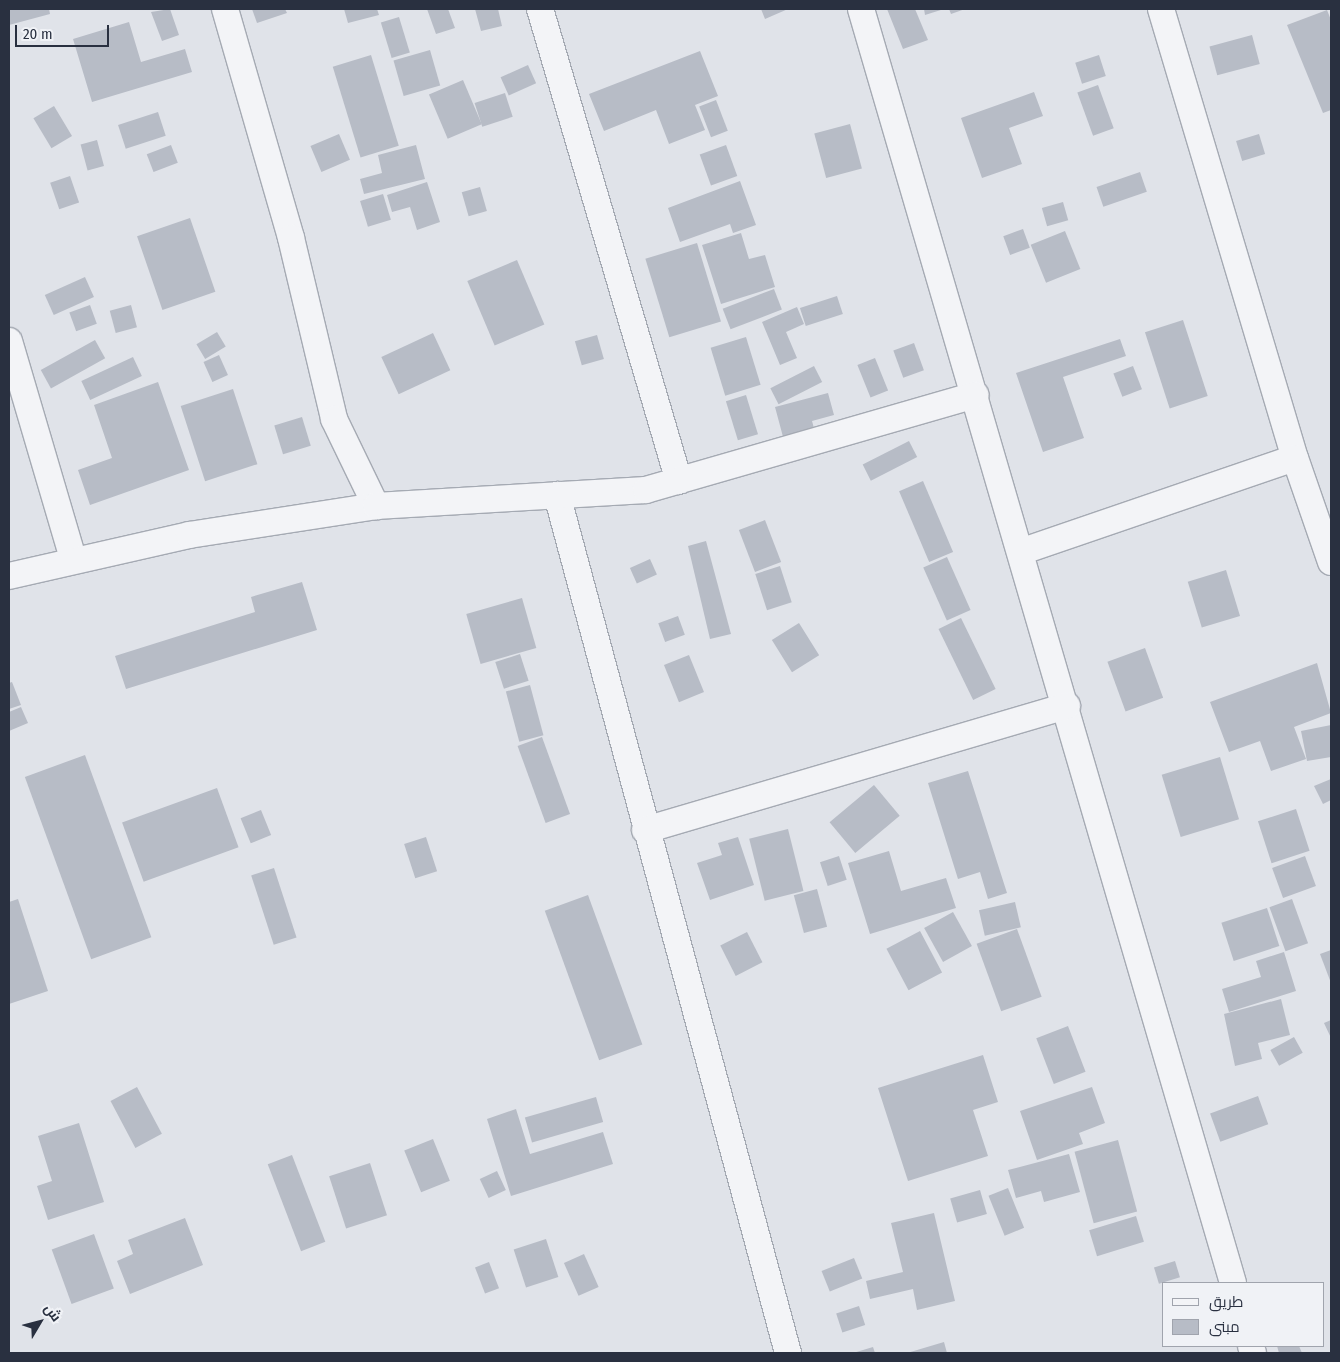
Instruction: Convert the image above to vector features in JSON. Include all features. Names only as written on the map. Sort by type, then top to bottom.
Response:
[{"type":"street","points":[[225,9],[291,238],[334,419],[376,506]]},
{"type":"street","points":[[540,9],[679,481]]},
{"type":"street","points":[[861,9],[1023,551],[1233,1282]]},
{"type":"street","points":[[1161,9],[1295,458],[1331,562]]},
{"type":"street","points":[[9,341],[73,558]]},
{"type":"street","points":[[9,576],[73,558],[189,535],[376,506],[646,490],[976,395]]},
{"type":"street","points":[[1023,551],[1295,458]]},
{"type":"street","points":[[557,495],[645,830],[788,1353]]},
{"type":"street","points":[[645,830],[1067,706]]},
{"type":"building","points":[[9,9],[49,9],[50,14],[9,25]]},
{"type":"building","points":[[170,9],[179,35],[162,41],[151,12]]},
{"type":"building","points":[[252,9],[285,9],[287,13],[257,23]]},
{"type":"building","points":[[344,9],[377,9],[379,15],[348,23]]},
{"type":"building","points":[[427,9],[448,9],[455,28],[436,34]]},
{"type":"building","points":[[475,9],[498,9],[502,26],[481,31]]},
{"type":"building","points":[[761,9],[788,9],[765,19]]},
{"type":"building","points":[[887,9],[915,9],[928,40],[903,49]]},
{"type":"building","points":[[924,9],[944,9],[925,15]]},
{"type":"building","points":[[949,9],[965,9],[951,14]]},
{"type":"building","points":[[1327,10],[1331,20],[1331,110],[1323,113],[1287,25]]},
{"type":"building","points":[[399,17],[410,52],[392,58],[381,23]]},
{"type":"building","points":[[129,22],[141,62],[185,49],[192,72],[92,102],[73,39]]},
{"type":"building","points":[[1252,35],[1260,64],[1217,75],[1209,46]]},
{"type":"building","points":[[430,50],[440,86],[404,96],[393,60]]},
{"type":"building","points":[[700,51],[718,96],[695,105],[705,130],[669,144],[656,110],[604,131],[589,94]]},
{"type":"building","points":[[371,55],[399,146],[361,158],[333,67]]},
{"type":"building","points":[[1099,55],[1106,76],[1082,84],[1075,63]]},
{"type":"building","points":[[528,65],[536,83],[509,95],[501,77]]},
{"type":"building","points":[[463,80],[482,124],[448,139],[429,94]]},
{"type":"building","points":[[1098,85],[1114,128],[1093,136],[1077,93]]},
{"type":"building","points":[[1034,92],[1043,116],[1009,128],[1022,164],[982,178],[961,118]]},
{"type":"building","points":[[505,93],[513,117],[482,127],[475,103]]},
{"type":"building","points":[[716,100],[728,131],[711,137],[699,106]]},
{"type":"building","points":[[54,106],[72,136],[51,148],[33,118]]},
{"type":"building","points":[[158,112],[166,136],[126,149],[118,125]]},
{"type":"building","points":[[850,124],[862,168],[826,178],[814,134]]},
{"type":"building","points":[[339,134],[350,160],[321,172],[310,146]]},
{"type":"building","points":[[1259,134],[1265,154],[1242,161],[1236,141]]},
{"type":"building","points":[[97,140],[104,166],[88,170],[81,144]]},
{"type":"building","points":[[171,145],[178,163],[154,172],[147,154]]},
{"type":"building","points":[[416,145],[425,179],[364,194],[360,179],[382,173],[378,155]]},
{"type":"building","points":[[726,145],[737,176],[711,186],[700,155]]},
{"type":"building","points":[[1140,172],[1147,192],[1103,207],[1097,187]]},
{"type":"building","points":[[70,176],[79,202],[59,209],[50,183]]},
{"type":"building","points":[[740,181],[756,225],[733,233],[730,224],[680,242],[668,208]]},
{"type":"building","points":[[427,182],[440,222],[417,230],[410,207],[392,212],[387,195]]},
{"type":"building","points":[[480,187],[487,211],[469,216],[462,192]]},
{"type":"building","points":[[383,194],[391,220],[368,227],[360,201]]},
{"type":"building","points":[[1063,202],[1068,220],[1047,226],[1042,208]]},
{"type":"building","points":[[190,218],[215,292],[162,310],[137,236]]},
{"type":"building","points":[[1023,229],[1030,248],[1010,255],[1003,236]]},
{"type":"building","points":[[1065,231],[1080,269],[1046,283],[1031,245]]},
{"type":"building","points":[[741,233],[749,259],[765,255],[775,287],[721,304],[702,245]]},
{"type":"building","points":[[697,243],[721,321],[669,337],[645,259]]},
{"type":"building","points":[[517,260],[544,324],[495,346],[467,281]]},
{"type":"building","points":[[85,277],[94,297],[54,315],[45,295]]},
{"type":"building","points":[[774,289],[782,310],[731,329],[723,309]]},
{"type":"building","points":[[837,296],[843,314],[806,326],[800,308]]},
{"type":"building","points":[[90,305],[97,324],[76,331],[69,313]]},
{"type":"building","points":[[131,305],[137,327],[116,333],[110,311]]},
{"type":"building","points":[[797,307],[804,324],[786,332],[797,358],[780,365],[762,322]]},
{"type":"building","points":[[1183,320],[1208,396],[1170,408],[1145,332]]},
{"type":"building","points":[[217,332],[226,347],[205,359],[196,344]]},
{"type":"building","points":[[433,333],[450,370],[399,394],[381,357]]},
{"type":"building","points":[[597,335],[604,359],[582,365],[575,341]]},
{"type":"building","points":[[746,337],[761,385],[725,396],[711,348]]},
{"type":"building","points":[[1120,339],[1126,356],[1063,377],[1084,438],[1043,452],[1016,373]]},
{"type":"building","points":[[95,340],[105,358],[51,388],[41,370]]},
{"type":"building","points":[[914,343],[924,370],[903,378],[893,351]]},
{"type":"building","points":[[219,355],[228,375],[212,382],[203,362]]},
{"type":"building","points":[[133,357],[142,376],[90,400],[81,381]]},
{"type":"building","points":[[875,358],[888,390],[870,398],[857,365]]},
{"type":"building","points":[[814,366],[822,382],[779,404],[770,388]]},
{"type":"building","points":[[1133,366],[1142,389],[1122,397],[1113,374]]},
{"type":"building","points":[[158,382],[189,470],[90,505],[78,470],[112,458],[94,405]]},
{"type":"building","points":[[233,389],[257,464],[205,481],[181,406]]},
{"type":"building","points":[[828,393],[834,415],[812,421],[817,439],[786,448],[775,407]]},
{"type":"building","points":[[746,395],[758,434],[738,440],[726,401]]},
{"type":"building","points":[[302,417],[311,446],[283,454],[274,425]]},
{"type":"building","points":[[909,441],[917,457],[871,481],[863,465]]},
{"type":"building","points":[[923,481],[953,552],[929,562],[899,491]]},
{"type":"building","points":[[765,520],[781,562],[755,572],[739,530]]},
{"type":"building","points":[[706,541],[731,634],[710,639],[688,546]]},
{"type":"building","points":[[947,557],[971,610],[947,621],[923,568]]},
{"type":"building","points":[[650,559],[657,575],[637,583],[630,568]]},
{"type":"building","points":[[780,566],[792,602],[767,610],[755,574]]},
{"type":"building","points":[[1226,570],[1240,616],[1202,628],[1188,582]]},
{"type":"building","points":[[302,582],[317,630],[126,689],[115,656],[255,612],[251,597]]},
{"type":"building","points":[[522,598],[536,648],[481,664],[466,614]]},
{"type":"building","points":[[678,616],[685,635],[665,642],[658,623]]},
{"type":"building","points":[[961,618],[996,689],[973,700],[939,629]]},
{"type":"building","points":[[799,623],[819,655],[792,672],[772,640]]},
{"type":"building","points":[[1145,648],[1163,698],[1126,711],[1107,662]]},
{"type":"building","points":[[520,654],[529,681],[504,689],[495,662]]},
{"type":"building","points":[[689,655],[704,692],[679,702],[664,665]]},
{"type":"building","points":[[1317,663],[1331,713],[1294,727],[1306,759],[1271,771],[1260,741],[1229,752],[1210,702]]},
{"type":"building","points":[[12,682],[21,705],[9,709],[9,683]]},
{"type":"building","points":[[530,685],[543,735],[519,742],[506,691]]},
{"type":"building","points":[[21,707],[28,723],[9,731],[9,712]]},
{"type":"building","points":[[1331,725],[1331,757],[1307,761],[1301,731]]},
{"type":"building","points":[[542,737],[570,814],[546,823],[518,746]]},
{"type":"building","points":[[85,755],[151,937],[91,959],[25,777]]},
{"type":"building","points":[[1220,757],[1239,819],[1181,837],[1162,775]]},
{"type":"building","points":[[968,771],[1007,893],[988,899],[980,872],[958,879],[928,783]]},
{"type":"building","points":[[1331,779],[1331,800],[1323,804],[1314,786]]},
{"type":"building","points":[[874,785],[900,816],[855,853],[830,822]]},
{"type":"building","points":[[217,788],[239,847],[144,882],[122,823]]},
{"type":"building","points":[[1296,809],[1310,851],[1272,863],[1258,821]]},
{"type":"building","points":[[261,810],[271,835],[251,843],[241,818]]},
{"type":"building","points":[[788,829],[803,891],[765,901],[749,839]]},
{"type":"building","points":[[426,837],[437,871],[415,878],[404,844]]},
{"type":"building","points":[[738,837],[754,885],[710,900],[697,863],[722,855],[718,843]]},
{"type":"building","points":[[889,851],[901,891],[946,878],[956,908],[870,934],[848,863]]},
{"type":"building","points":[[839,856],[847,880],[828,886],[820,862]]},
{"type":"building","points":[[1305,856],[1316,886],[1283,898],[1272,868]]},
{"type":"building","points":[[274,868],[297,937],[274,945],[251,875]]},
{"type":"building","points":[[817,889],[827,927],[804,933],[794,895]]},
{"type":"building","points":[[588,895],[642,1044],[599,1060],[545,911]]},
{"type":"building","points":[[18,899],[48,991],[9,1004],[9,902]]},
{"type":"building","points":[[1292,899],[1308,943],[1286,951],[1269,907]]},
{"type":"building","points":[[1015,902],[1021,927],[985,936],[979,910]]},
{"type":"building","points":[[1267,908],[1279,946],[1234,961],[1221,923]]},
{"type":"building","points":[[953,912],[972,946],[943,962],[924,928]]},
{"type":"building","points":[[1017,929],[1042,997],[1001,1011],[977,944]]},
{"type":"building","points":[[920,931],[942,972],[909,990],[886,949]]},
{"type":"building","points":[[747,932],[762,962],[736,976],[720,946]]},
{"type":"building","points":[[1331,950],[1331,983],[1320,954]]},
{"type":"building","points":[[1284,952],[1296,991],[1229,1012],[1222,989],[1261,977],[1256,961]]},
{"type":"building","points":[[1281,999],[1290,1035],[1258,1043],[1262,1059],[1235,1066],[1224,1014]]},
{"type":"building","points":[[1331,1020],[1331,1038],[1324,1023]]},
{"type":"building","points":[[1068,1026],[1086,1072],[1054,1084],[1036,1038]]},
{"type":"building","points":[[1294,1037],[1303,1053],[1279,1066],[1270,1050]]},
{"type":"building","points":[[983,1055],[998,1102],[973,1110],[988,1156],[908,1181],[878,1088]]},
{"type":"building","points":[[137,1087],[162,1134],[135,1148],[111,1101]]},
{"type":"building","points":[[1092,1087],[1105,1123],[1079,1133],[1083,1144],[1037,1160],[1020,1111]]},
{"type":"building","points":[[1258,1096],[1268,1124],[1220,1142],[1210,1113]]},
{"type":"building","points":[[596,1097],[603,1122],[532,1142],[525,1117]]},
{"type":"building","points":[[516,1109],[530,1154],[603,1132],[613,1164],[511,1196],[487,1119]]},
{"type":"building","points":[[79,1123],[104,1202],[48,1220],[37,1186],[52,1181],[38,1136]]},
{"type":"building","points":[[433,1139],[450,1181],[421,1192],[404,1151]]},
{"type":"building","points":[[1118,1140],[1137,1211],[1094,1223],[1075,1152]]},
{"type":"building","points":[[1069,1154],[1080,1192],[1044,1202],[1041,1191],[1016,1198],[1008,1170]]},
{"type":"building","points":[[292,1155],[325,1242],[301,1251],[268,1164]]},
{"type":"building","points":[[370,1163],[387,1215],[346,1229],[329,1176]]},
{"type":"building","points":[[497,1171],[506,1190],[489,1198],[480,1179]]},
{"type":"building","points":[[1008,1188],[1024,1228],[1005,1236],[989,1196]]},
{"type":"building","points":[[980,1190],[987,1214],[957,1223],[950,1199]]},
{"type":"building","points":[[934,1213],[955,1301],[917,1310],[913,1289],[870,1299],[866,1281],[903,1272],[891,1223]]},
{"type":"building","points":[[1136,1216],[1144,1242],[1097,1256],[1089,1230]]},
{"type":"building","points":[[185,1218],[203,1265],[130,1294],[117,1261],[133,1254],[128,1240]]},
{"type":"building","points":[[94,1234],[114,1289],[72,1304],[52,1249]]},
{"type":"building","points":[[546,1239],[558,1277],[526,1288],[514,1250]]},
{"type":"building","points":[[584,1254],[599,1287],[579,1296],[564,1263]]},
{"type":"building","points":[[854,1258],[862,1278],[830,1292],[822,1271]]},
{"type":"building","points":[[1175,1261],[1180,1277],[1159,1284],[1154,1267]]},
{"type":"building","points":[[489,1262],[499,1288],[485,1294],[475,1267]]},
{"type":"building","points":[[859,1306],[865,1325],[842,1332],[836,1313]]},
{"type":"building","points":[[944,1342],[947,1353],[907,1353]]},
{"type":"building","points":[[873,1347],[875,1353],[853,1353]]},
{"type":"building","points":[[1277,1347],[1299,1347],[1302,1353],[1279,1353]]}]
